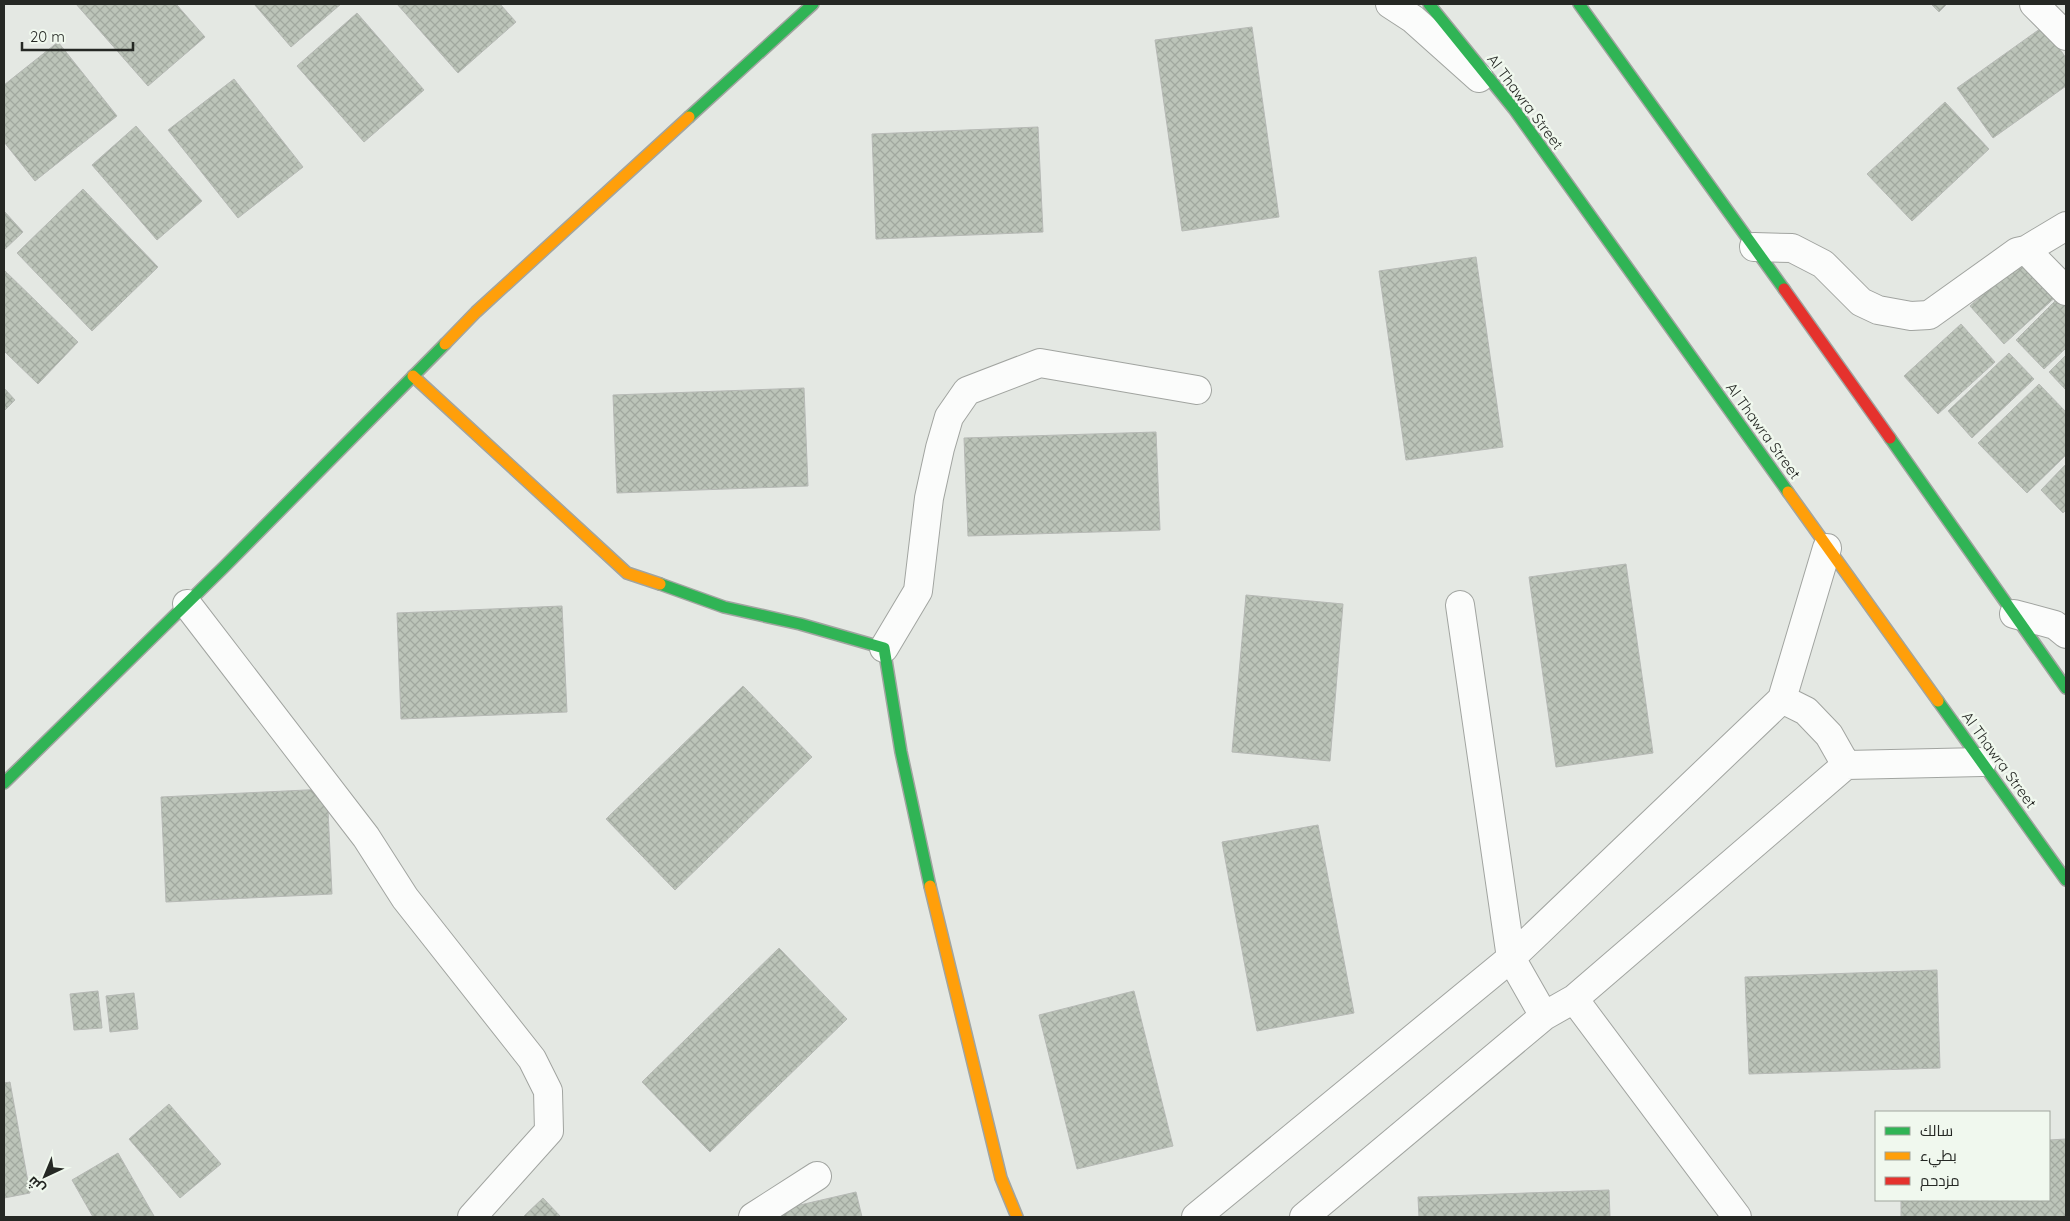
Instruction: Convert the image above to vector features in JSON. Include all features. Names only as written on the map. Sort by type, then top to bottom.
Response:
[{"type":"street","points":[[4,783],[187,604],[484,305],[813,4]]},
{"type":"street","points":[[1390,4],[1413,20],[1514,109]]},
{"type":"street","name":"Al Thawra Street","points":[[1429,4],[1514,109],[2066,880]]},
{"type":"street","points":[[1579,4],[1754,247],[2066,688]]},
{"type":"street","points":[[2034,4],[2066,36]]},
{"type":"street","points":[[1754,247],[1792,248],[1823,264],[1861,302],[1878,310],[1911,316],[1929,315],[2017,252],[2026,250],[2066,226]]},
{"type":"street","points":[[2026,250],[2066,291]]},
{"type":"street","points":[[1016,1217],[1001,1178],[937,918],[902,752],[884,648],[918,591],[929,498],[940,448],[949,417],[967,391],[1040,364],[1197,390]]},
{"type":"street","points":[[413,376],[627,573],[724,607],[800,624],[884,648]]},
{"type":"street","points":[[1196,1217],[1511,958],[1782,699],[1827,548]]},
{"type":"street","points":[[187,604],[366,837],[405,898],[532,1059],[548,1091],[549,1131],[472,1217]]},
{"type":"street","points":[[1460,605],[1511,958],[1544,1016]]},
{"type":"street","points":[[2014,614],[2055,625],[2066,634]]},
{"type":"street","points":[[1782,699],[1806,711],[1829,736],[1846,765]]},
{"type":"street","points":[[1304,1217],[1544,1016],[1574,999],[1846,765],[1982,762]]},
{"type":"street","points":[[1574,999],[1737,1217]]},
{"type":"street","points":[[753,1217],[817,1176]]},
{"type":"building","points":[[76,4],[176,4],[205,37],[148,86]]},
{"type":"building","points":[[254,4],[341,4],[291,47]]},
{"type":"building","points":[[397,4],[500,4],[516,22],[458,73]]},
{"type":"building","points":[[1931,4],[1947,4],[1939,12]]},
{"type":"building","points":[[357,13],[424,90],[364,142],[297,66]]},
{"type":"building","points":[[2044,26],[2066,58],[2066,86],[1993,138],[1957,88]]},
{"type":"building","points":[[1252,27],[1279,217],[1182,231],[1155,40]]},
{"type":"building","points":[[58,42],[117,116],[35,181],[4,142],[4,85]]},
{"type":"building","points":[[234,79],[303,167],[238,218],[168,130]]},
{"type":"building","points":[[1945,102],[1989,149],[1912,221],[1867,174]]},
{"type":"building","points":[[136,126],[202,201],[157,240],[92,165]]},
{"type":"building","points":[[1038,127],[1043,232],[876,239],[872,134]]},
{"type":"building","points":[[83,189],[158,267],[92,331],[17,253]]},
{"type":"building","points":[[4,211],[23,232],[4,250]]},
{"type":"building","points":[[2027,254],[2061,292],[2004,344],[1970,306]]},
{"type":"building","points":[[1476,257],[1503,447],[1406,460],[1379,271]]},
{"type":"building","points":[[4,270],[78,342],[38,384],[4,351]]},
{"type":"building","points":[[2066,290],[2066,348],[2044,369],[2016,340]]},
{"type":"building","points":[[1961,324],[1995,362],[1938,414],[1904,376]]},
{"type":"building","points":[[2009,353],[2034,379],[1972,438],[1948,411]]},
{"type":"building","points":[[2066,355],[2066,388],[2065,389],[2049,372]]},
{"type":"building","points":[[2039,384],[2066,412],[2066,455],[2027,493],[1978,443]]},
{"type":"building","points":[[4,388],[15,400],[4,411]]},
{"type":"building","points":[[804,388],[808,486],[617,493],[613,395]]},
{"type":"building","points":[[1156,432],[1160,530],[968,536],[964,438]]},
{"type":"building","points":[[2066,464],[2066,510],[2063,513],[2041,490]]},
{"type":"building","points":[[1626,564],[1653,753],[1556,767],[1529,577]]},
{"type":"building","points":[[1246,595],[1343,604],[1330,761],[1232,752]]},
{"type":"building","points":[[562,606],[567,712],[401,719],[397,613]]},
{"type":"building","points":[[743,686],[812,757],[675,890],[606,819]]},
{"type":"building","points":[[327,789],[332,894],[166,902],[161,797]]},
{"type":"building","points":[[1318,825],[1354,1013],[1257,1031],[1222,842]]},
{"type":"building","points":[[779,948],[847,1019],[710,1152],[642,1082]]},
{"type":"building","points":[[1937,970],[1940,1068],[1749,1074],[1745,977]]},
{"type":"building","points":[[98,991],[102,1028],[74,1030],[70,994]]},
{"type":"building","points":[[1134,991],[1173,1146],[1077,1169],[1039,1015]]},
{"type":"building","points":[[134,993],[138,1029],[110,1032],[106,996]]},
{"type":"building","points":[[10,1082],[30,1193],[4,1198],[4,1083]]},
{"type":"building","points":[[169,1104],[221,1164],[180,1198],[129,1139]]},
{"type":"building","points":[[2066,1139],[2066,1217],[1901,1217],[1901,1201],[2050,1201],[2050,1140]]},
{"type":"building","points":[[118,1153],[154,1216],[93,1217],[72,1180]]},
{"type":"building","points":[[1609,1190],[1610,1217],[1419,1217],[1418,1197]]},
{"type":"building","points":[[856,1192],[862,1217],[762,1217],[761,1214]]},
{"type":"building","points":[[543,1198],[561,1217],[523,1217]]},
{"type":"traffic: fast","points":[[689,117],[813,4]]},
{"type":"traffic: fast","points":[[1429,4],[1514,109],[1788,492]]},
{"type":"traffic: fast","points":[[1579,4],[1784,289]]},
{"type":"traffic: fast","points":[[4,783],[224,567],[445,344]]},
{"type":"traffic: fast","points":[[1890,438],[2066,688]]},
{"type":"traffic: fast","points":[[660,584],[724,607],[800,624],[884,648],[901,752],[930,886]]},
{"type":"traffic: fast","points":[[1938,701],[2066,880]]},
{"type":"traffic: slow","points":[[445,344],[476,312],[689,117]]},
{"type":"traffic: slow","points":[[413,376],[627,573],[660,584]]},
{"type":"traffic: slow","points":[[1788,492],[1938,701]]},
{"type":"traffic: slow","points":[[930,886],[1001,1178],[1017,1217]]},
{"type":"traffic: jam","points":[[1784,289],[1890,438]]}]
